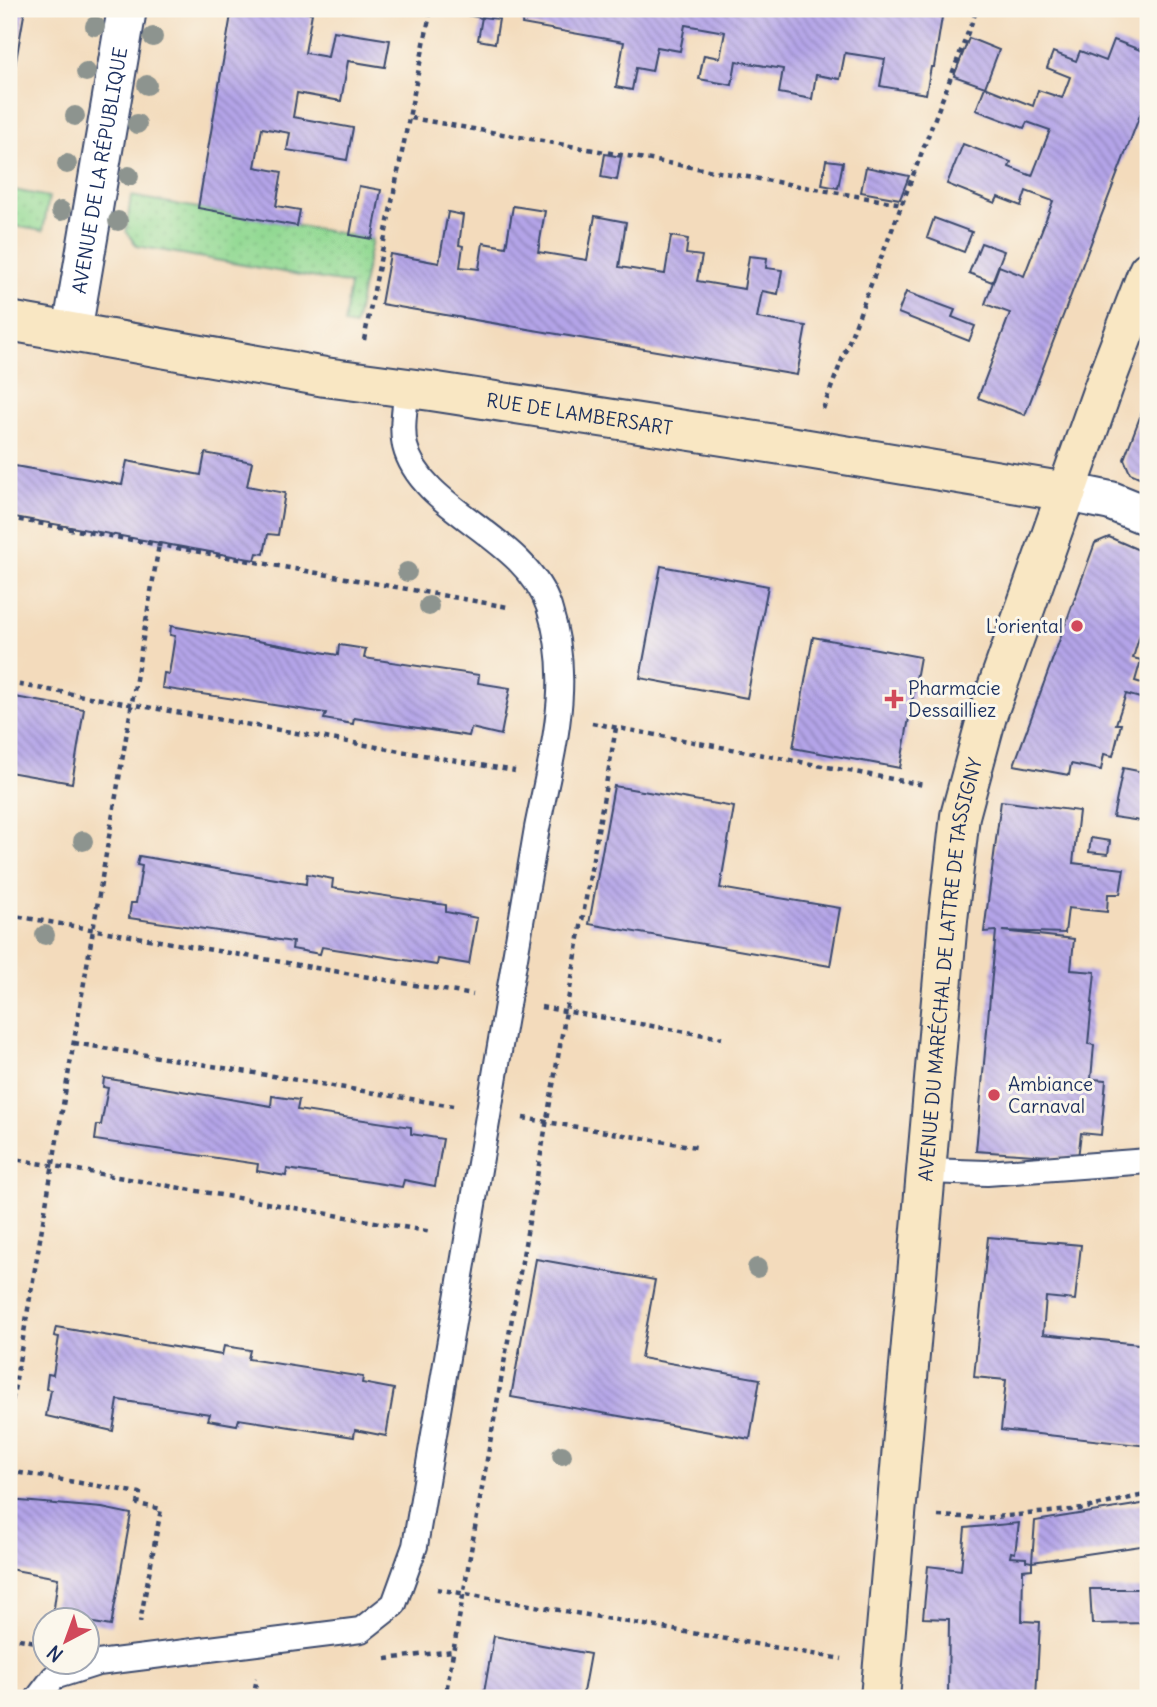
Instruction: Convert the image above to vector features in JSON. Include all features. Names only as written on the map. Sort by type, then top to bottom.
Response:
[{"type":"main road","name":"AVENUE DU MARÉCHAL DE LATTRE DE TASSIGNY","points":[[882,1682],[949,907],[960,816],[987,716],[1148,271]]},
{"type":"main road","name":"RUE DE LAMBERSART","points":[[9,321],[355,382],[808,449],[1067,492]]},
{"type":"street","name":"AVENUE DE LA RÉPUBLIQUE","points":[[72,332],[127,9]]},
{"type":"street","name":"RUE DE LAMBERSART","points":[[1067,492],[1111,501],[1148,516]]},
{"type":"lane","points":[[38,1698],[54,1676],[98,1663],[361,1630],[394,1604],[415,1546],[558,717],[562,666],[551,615],[539,586],[527,569],[512,553],[435,492],[409,459],[403,435],[407,388]]},
{"type":"lane","points":[[926,1171],[987,1173],[1148,1161]]},
{"type":"path","points":[[355,382],[411,118],[431,9]]},
{"type":"path","points":[[808,449],[977,9]]},
{"type":"path","points":[[411,118],[902,204]]},
{"type":"path","points":[[9,518],[551,615]]},
{"type":"path","points":[[9,1420],[159,545]]},
{"type":"path","points":[[9,683],[526,773]]},
{"type":"path","points":[[558,717],[965,793]]},
{"type":"path","points":[[445,1698],[616,728]]},
{"type":"path","points":[[9,915],[722,1038]]},
{"type":"path","points":[[74,1043],[696,1147]]},
{"type":"path","points":[[9,1158],[467,1238]]},
{"type":"path","points":[[9,1471],[140,1493],[138,1504],[161,1509],[133,1658]]},
{"type":"path","points":[[896,1515],[985,1518],[1082,1509],[1148,1494]]},
{"type":"path","points":[[402,1582],[882,1682]]},
{"type":"path","points":[[9,1637],[32,1641]]},
{"type":"green space","points":[[9,189],[49,197],[43,231],[9,225]]},
{"type":"green space","points":[[131,196],[372,239],[355,326],[344,324],[350,284],[137,246],[126,231]]},
{"type":"building","points":[[9,9],[25,9],[10,95],[9,95]]},
{"type":"building","points":[[232,9],[283,9],[312,13],[305,53],[328,57],[333,31],[390,40],[385,67],[348,61],[341,101],[297,93],[293,117],[353,128],[347,160],[287,150],[290,133],[262,128],[255,167],[282,172],[276,206],[300,210],[297,226],[198,208]]},
{"type":"building","points":[[436,9],[484,9],[482,18]]},
{"type":"building","points":[[524,9],[891,9],[942,17],[934,67],[931,67],[926,94],[880,86],[885,59],[845,53],[840,79],[816,75],[812,99],[779,93],[783,69],[736,61],[732,85],[699,79],[704,55],[720,58],[725,32],[685,25],[680,51],[657,47],[652,71],[636,68],[632,90],[616,87],[624,42],[522,24]]},
{"type":"building","points":[[482,17],[499,19],[495,43],[478,40]]},
{"type":"building","points":[[969,38],[999,50],[985,87],[954,76]]},
{"type":"building","points":[[1114,40],[1148,53],[1148,94],[1025,415],[978,398],[1010,313],[985,304],[999,266],[1024,276],[1053,201],[1026,191],[1021,206],[998,197],[995,203],[947,184],[963,144],[1011,162],[1009,167],[1032,176],[1050,130],[1027,122],[1024,128],[976,110],[985,87],[1033,106],[1038,90],[1062,98],[1070,77],[1047,68],[1053,52],[1076,61],[1080,51],[1106,61]]},
{"type":"building","points":[[605,154],[621,157],[617,180],[601,177]]},
{"type":"building","points":[[826,160],[843,162],[838,188],[822,185]]},
{"type":"building","points":[[866,167],[909,176],[900,199],[861,192]]},
{"type":"building","points":[[359,186],[381,190],[372,239],[350,235]]},
{"type":"building","points":[[513,206],[545,211],[538,252],[587,260],[595,216],[626,222],[619,267],[665,274],[671,236],[688,239],[686,254],[702,256],[697,281],[744,289],[749,256],[767,258],[766,268],[782,270],[778,294],[762,291],[757,318],[806,326],[797,375],[381,304],[390,254],[439,263],[448,212],[463,215],[459,245],[463,246],[460,267],[479,269],[483,243],[506,247]]},
{"type":"building","points":[[934,218],[972,232],[964,252],[927,238]]},
{"type":"building","points":[[981,243],[1004,251],[992,282],[969,273]]},
{"type":"building","points":[[906,292],[955,310],[952,317],[975,326],[969,341],[898,313]]},
{"type":"building","points":[[1148,396],[1148,481],[1130,473],[1124,459]]},
{"type":"building","points":[[205,453],[252,462],[247,486],[285,493],[278,535],[268,534],[264,554],[257,553],[255,560],[9,516],[9,465],[122,485],[127,461],[201,475]]},
{"type":"building","points":[[1109,537],[1148,554],[1148,632],[1141,631],[1133,658],[1141,660],[1135,681],[1148,685],[1147,700],[1126,694],[1116,724],[1121,724],[1113,756],[1104,754],[1101,770],[1071,764],[1069,775],[1014,765],[1095,543]]},
{"type":"building","points":[[661,566],[768,586],[747,698],[640,678]]},
{"type":"building","points":[[171,626],[338,655],[339,645],[366,649],[364,658],[479,675],[478,683],[510,688],[501,735],[471,728],[469,736],[354,718],[353,724],[324,719],[326,713],[162,688],[164,673],[169,674],[175,636],[170,635]]},
{"type":"building","points":[[813,637],[920,657],[900,768],[793,748]]},
{"type":"building","points":[[9,696],[84,709],[72,783],[9,772]]},
{"type":"building","points":[[1123,768],[1148,773],[1148,822],[1113,817]]},
{"type":"building","points":[[614,786],[734,807],[720,888],[840,908],[830,966],[589,924]]},
{"type":"building","points":[[1001,801],[1079,811],[1073,863],[1124,869],[1120,894],[1108,894],[1107,912],[1068,908],[1065,933],[1002,931],[1074,939],[1071,970],[1095,972],[1088,1044],[1094,1045],[1091,1079],[1106,1080],[1101,1135],[1081,1133],[1078,1158],[976,1151],[996,931],[984,932]]},
{"type":"building","points":[[1091,838],[1110,841],[1108,854],[1089,852]]},
{"type":"building","points":[[139,856],[306,884],[307,874],[333,879],[332,888],[446,905],[446,912],[477,918],[469,964],[438,959],[437,965],[322,947],[320,954],[292,949],[293,942],[129,918],[131,903],[136,903],[142,866],[137,865]]},
{"type":"building","points":[[104,1078],[271,1106],[272,1096],[299,1100],[297,1110],[411,1127],[411,1134],[443,1139],[435,1186],[404,1180],[402,1187],[287,1169],[286,1176],[257,1171],[258,1164],[95,1140],[97,1125],[101,1125],[108,1088],[103,1087]]},
{"type":"building","points":[[988,1237],[1081,1245],[1075,1300],[1046,1297],[1043,1334],[1148,1345],[1148,1446],[1001,1430],[1006,1380],[974,1377]]},
{"type":"building","points":[[536,1259],[655,1280],[641,1358],[760,1379],[750,1439],[511,1397]]},
{"type":"building","points":[[56,1327],[222,1355],[224,1346],[250,1350],[248,1359],[363,1377],[362,1383],[394,1389],[386,1436],[355,1430],[354,1437],[239,1419],[237,1425],[208,1420],[210,1414],[118,1400],[113,1431],[46,1416],[51,1390],[46,1389],[48,1374],[53,1375],[59,1337],[54,1336]]},
{"type":"building","points":[[9,1500],[102,1508],[131,1514],[111,1626],[102,1624],[102,1606],[54,1606],[58,1578],[9,1569]]},
{"type":"building","points":[[1148,1503],[1148,1545],[1032,1562],[1035,1521]]},
{"type":"building","points":[[1019,1523],[1015,1553],[1011,1552],[1010,1557],[1026,1558],[1026,1561],[1032,1562],[1032,1569],[1023,1570],[1022,1621],[1040,1622],[1036,1698],[948,1698],[949,1619],[923,1618],[928,1566],[961,1570],[965,1528]]},
{"type":"building","points":[[1090,1589],[1148,1589],[1148,1623],[1092,1624]]},
{"type":"building","points":[[494,1636],[590,1654],[582,1698],[483,1698]]},
{"type":"place","name":"L'oriental","points":[[1077,626]]},
{"type":"place","name":"Pharmacie Dessailliez","points":[[894,699]]},
{"type":"place","name":"Ambiance Carnaval","points":[[994,1095]]}]
